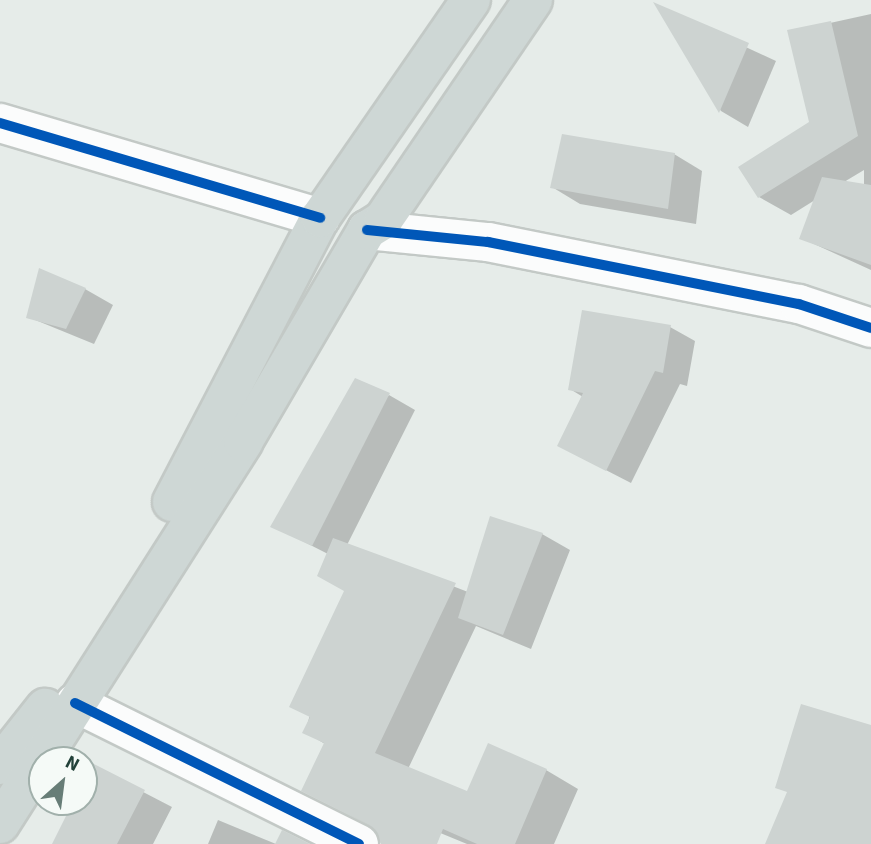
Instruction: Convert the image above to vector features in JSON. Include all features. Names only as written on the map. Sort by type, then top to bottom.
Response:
[{"type":"main road","points":[[3,755],[18,749],[61,685],[198,461],[320,218],[471,0]]},
{"type":"main road","points":[[0,824],[243,442],[367,230],[383,220],[533,0]]},
{"type":"street","points":[[0,123],[320,218]]},
{"type":"street","points":[[367,230],[488,242],[799,304],[871,328]]},
{"type":"street","points":[[75,703],[359,844]]},
{"type":"building","points":[[653,2],[749,43],[719,113]]},
{"type":"building","points":[[831,21],[858,136],[758,198],[738,167],[809,122],[787,30]]},
{"type":"building","points":[[562,134],[675,153],[668,209],[550,188]]},
{"type":"building","points":[[822,177],[871,185],[871,265],[799,239]]},
{"type":"building","points":[[39,268],[86,288],[66,329],[26,318]]},
{"type":"building","points":[[582,310],[671,325],[663,373],[655,371],[606,471],[557,446],[583,393],[568,390]]},
{"type":"building","points":[[355,378],[390,393],[312,546],[270,527]]},
{"type":"building","points":[[490,516],[543,533],[503,635],[458,618]]},
{"type":"building","points":[[333,538],[456,583],[375,753],[467,791],[488,743],[547,769],[515,844],[477,844],[443,829],[437,844],[381,844],[369,825],[301,791],[324,743],[302,733],[310,717],[289,707],[344,591],[317,576]]},
{"type":"building","points":[[801,704],[871,725],[871,844],[765,844],[787,792],[775,788]]},
{"type":"building","points":[[98,766],[145,790],[117,844],[52,844],[66,816],[98,816]]},
{"type":"building","points":[[282,830],[310,844],[275,844]]},
{"type":"cycle path","points":[[0,123],[320,218]]},
{"type":"cycle path","points":[[367,230],[488,242],[799,304],[871,328]]},
{"type":"cycle path","points":[[75,703],[359,844]]}]
